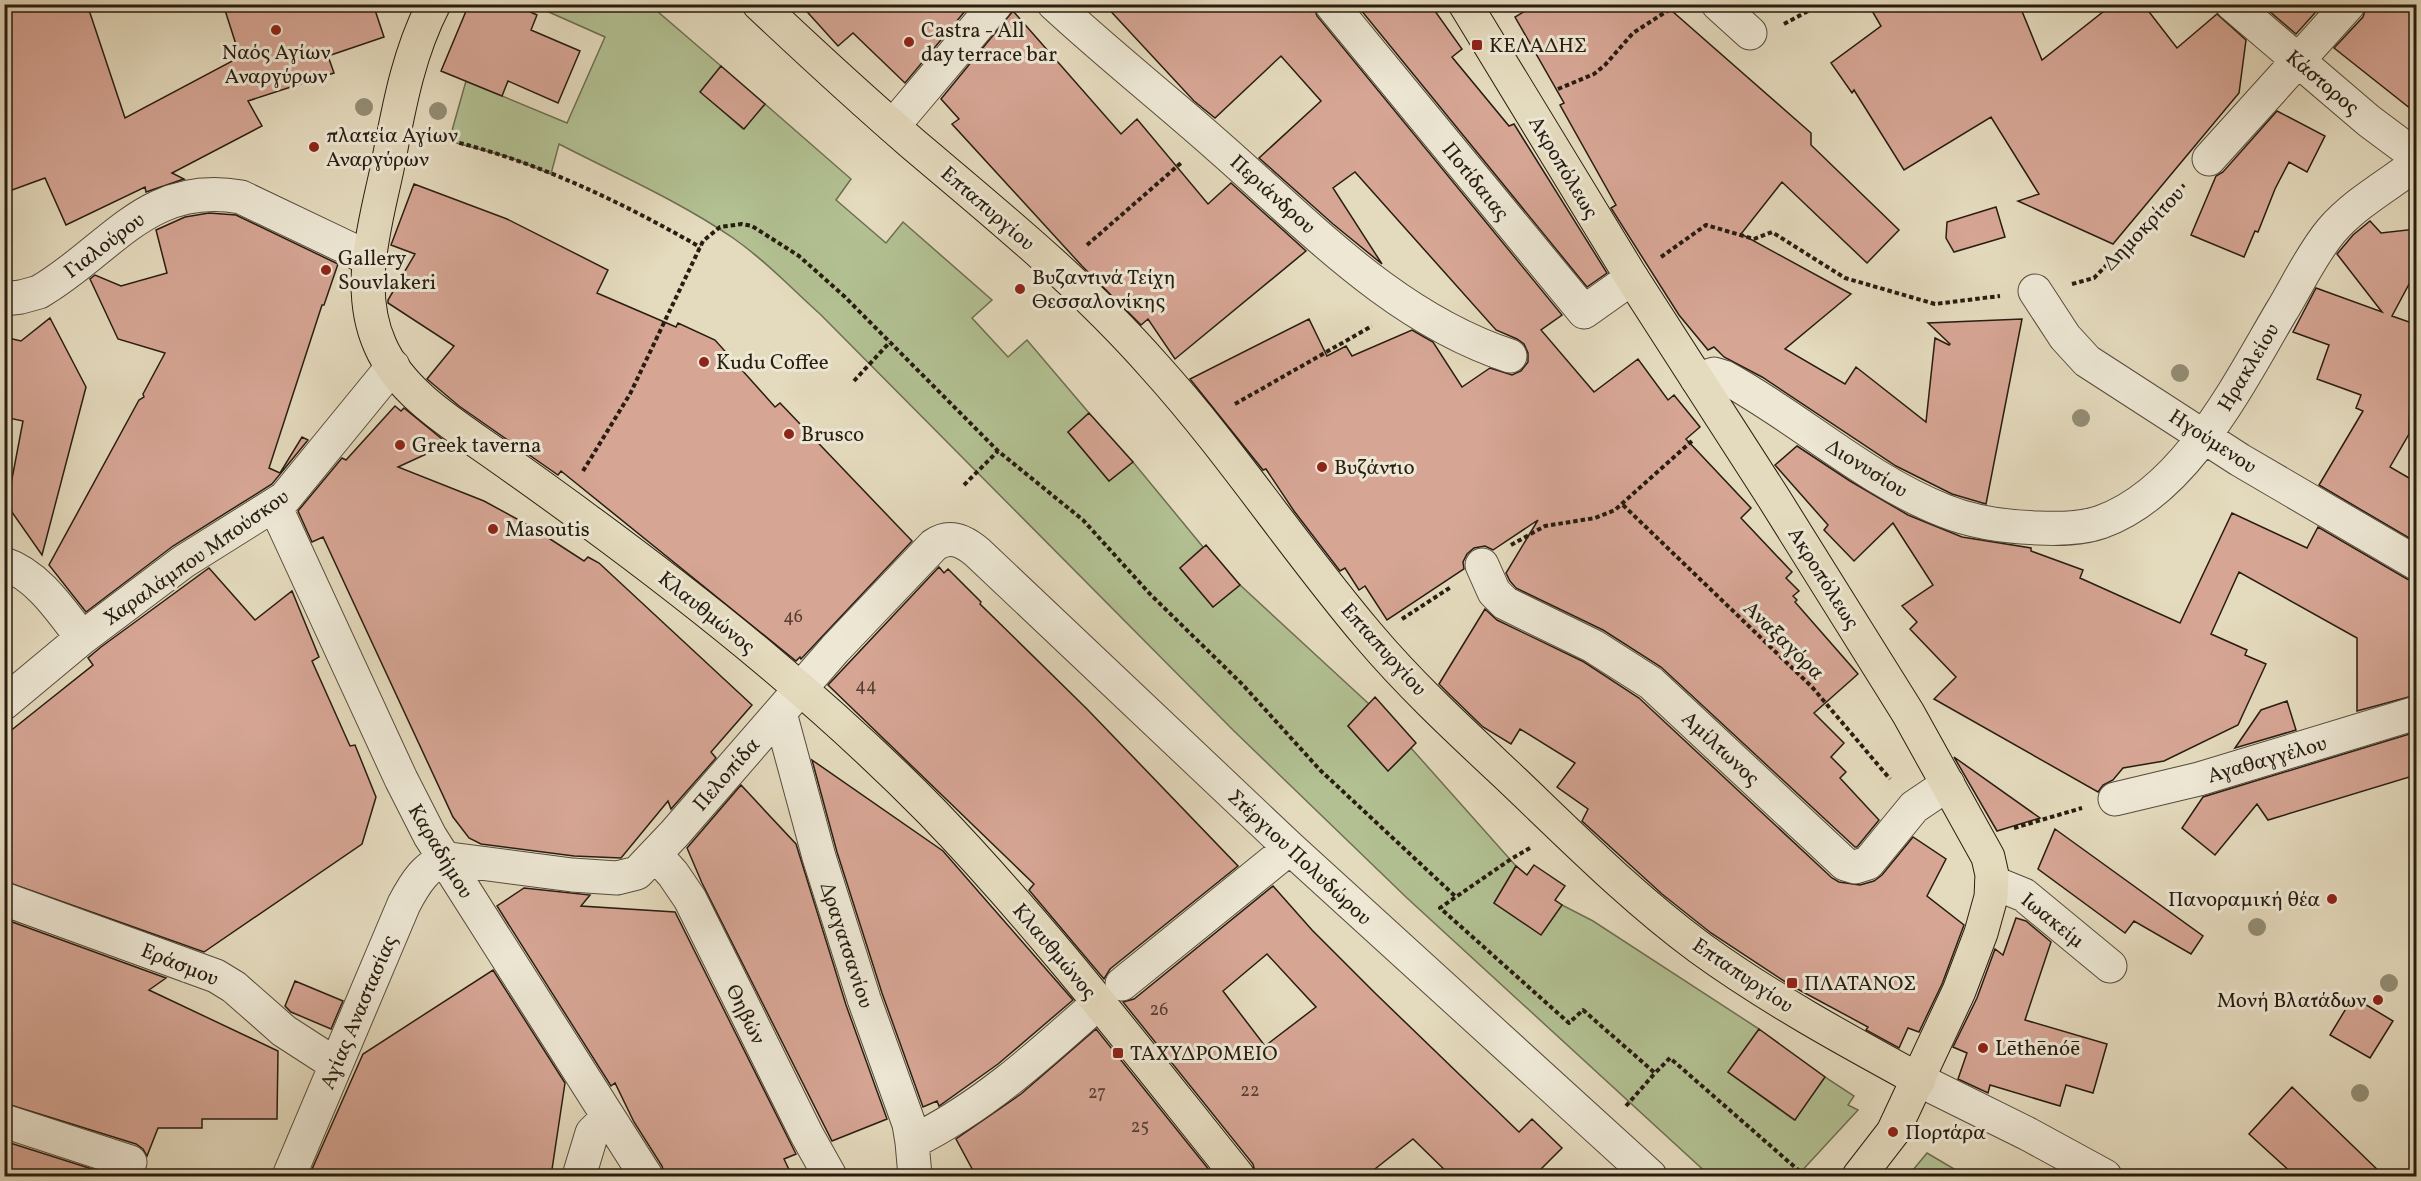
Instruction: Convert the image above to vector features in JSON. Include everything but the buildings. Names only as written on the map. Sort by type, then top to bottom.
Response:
[{"type":"main road","name":"Κλαυθμώνος","points":[[434,4],[418,38],[408,71],[369,260],[369,302],[372,319],[380,347],[393,366],[421,399],[652,568],[789,701],[877,758],[931,811],[1003,890],[1110,993],[1238,1176]]},
{"type":"main road","name":"Επταπυργίου","points":[[759,4],[893,126],[1059,269],[1141,351],[1202,423],[1371,638],[1474,744],[1560,826],[1642,902],[1700,948],[1807,1018],[1919,1080]]},
{"type":"main road","name":"Ακροπόλεως","points":[[1465,4],[1632,278],[1908,713],[1988,857],[1992,882],[1987,911],[1970,964],[1919,1080],[1893,1132],[1859,1176]]},
{"type":"street","points":[[893,126],[996,4]]},
{"type":"street","name":"Περιάνδρου","points":[[1054,4],[1107,53],[1210,139],[1363,274],[1406,306],[1446,328],[1510,356]]},
{"type":"street","name":"Ποτίδαιας","points":[[1331,4],[1584,312],[1632,278]]},
{"type":"street","points":[[1718,4],[1750,33]]},
{"type":"street","name":"Κάστορος","points":[[2232,4],[2298,62],[2416,156]]},
{"type":"street","points":[[2209,159],[2349,4]]},
{"type":"street","name":"Ηρακλείου","points":[[2052,528],[2092,524],[2125,510],[2171,474],[2197,446],[2226,406],[2310,263],[2332,230],[2356,208],[2416,164]]},
{"type":"street","name":"Γιαλούρου","points":[[4,299],[39,292],[136,219],[162,205],[192,195],[227,194],[241,197],[369,260]]},
{"type":"street","name":"Ηγούμενου","points":[[2035,291],[2080,356],[2289,489],[2416,563]]},
{"type":"street","name":"Χαραλάμπου Μπούσκου","points":[[4,703],[82,638],[183,562],[275,506],[297,485],[393,366]]},
{"type":"street","name":"Διονυσίου","points":[[1697,379],[1714,374],[1730,380],[1881,480],[1944,510],[1985,523],[2052,528]]},
{"type":"street","name":"Καραδήμου","points":[[275,506],[400,779],[444,859],[646,1176]]},
{"type":"street","name":"Πελοπίδα","points":[[444,859],[573,875],[616,878],[637,873],[656,855],[789,701],[934,544],[951,538]]},
{"type":"street","name":"Στέργιου Πολυδώρου","points":[[951,538],[977,552],[1290,848],[1650,1176]]},
{"type":"street","points":[[4,564],[18,569],[32,580],[54,602],[82,638]]},
{"type":"street","name":"Αμίλτωνος","points":[[1482,565],[1494,592],[1505,603],[1587,643],[1651,683],[1845,864],[1855,867],[1868,863],[1914,807],[1948,784]]},
{"type":"street","name":"Δραγατσανίου","points":[[789,701],[819,857],[864,999],[907,1118],[915,1176]]},
{"type":"street","name":"Αγαθαγγέλου","points":[[2115,799],[2199,779],[2416,713]]},
{"type":"street","points":[[912,1142],[941,1128],[990,1096],[1110,993],[1290,848]]},
{"type":"street","name":"Θηβών","points":[[656,855],[673,874],[690,899],[807,1135],[830,1176]]},
{"type":"street","name":"Αγίας Αναστασίας","points":[[289,1176],[409,894],[430,867],[444,859]]},
{"type":"street","name":"Ιωακείμ","points":[[1992,882],[2024,895],[2110,966]]},
{"type":"street","name":"Εράσμου","points":[[4,899],[216,976],[234,987],[284,1031],[335,1065]]},
{"type":"street","name":"Επταπυργίου","points":[[1919,1080],[2018,1129],[2105,1176]]},
{"type":"street","points":[[579,1176],[592,1133],[599,1123],[608,1117]]},
{"type":"street","points":[[4,1121],[130,1162]]},
{"type":"path","points":[[1525,104],[1594,74],[1633,33],[1678,4]]},
{"type":"path","points":[[394,130],[443,139],[509,157],[586,189],[660,224],[700,248]]},
{"type":"path","points":[[1059,269],[1210,139]]},
{"type":"path","name":"Δημοκρίτου","points":[[1632,278],[1706,225],[1754,239],[1772,232],[1845,278],[1935,304],[2035,291],[2094,278],[2209,159]]},
{"type":"path","points":[[563,502],[630,394],[707,237],[720,227],[742,224],[752,226],[799,256],[846,297],[998,451],[1083,520],[1150,594],[1243,685],[1320,770],[1456,897]]},
{"type":"path","points":[[1202,423],[1406,306]]},
{"type":"path","points":[[854,381],[890,342]]},
{"type":"path","points":[[1371,638],[1533,531],[1552,525],[1604,516],[1623,505],[1698,436]]},
{"type":"path","points":[[964,485],[998,451]]},
{"type":"path","name":"Αναξαγόρα","points":[[1623,505],[1817,693],[1914,807]]},
{"type":"path","points":[[1979,839],[2115,799]]},
{"type":"path","points":[[1560,826],[1535,846],[1510,859],[1440,908],[1569,1023],[1583,1010],[1655,1073]]},
{"type":"path","points":[[1621,1111],[1670,1058],[1805,1176]]},
{"type":"green space","points":[[533,5],[650,5],[721,66],[701,92],[743,129],[765,104],[851,179],[836,200],[886,243],[903,222],[992,300],[972,318],[1008,357],[1027,340],[1089,413],[1068,432],[1109,481],[1133,462],[1203,547],[1180,568],[1213,607],[1240,585],[1369,704],[1348,726],[1388,771],[1411,748],[1516,866],[1494,903],[1541,934],[1562,905],[1593,921],[1759,1029],[1728,1072],[1794,1120],[1825,1077],[1854,1096],[1848,1105],[1858,1110],[1797,1176],[1710,1176],[1407,898],[1234,731],[820,314],[756,256],[733,238],[691,212],[559,144],[551,174],[509,157],[449,141],[466,81],[567,123],[605,37]]},
{"type":"green space","points":[[1927,1153],[1966,1176],[1908,1176]]},
{"type":"place","name":"Ναός Αγίων Αναργύρων","points":[[276,30]]},
{"type":"place","name":"Castra - All day terrace bar","points":[[909,42]]},
{"type":"place","name":"ΚΕΛΑΔΗΣ","points":[[1477,45]]},
{"type":"place","name":"πλατεία Αγίων Αναργύρων","points":[[314,147]]},
{"type":"place","name":"Gallery Souvlakeri","points":[[326,270]]},
{"type":"place","name":"Βυζαντινά Τείχη Θεσσαλονίκης","points":[[1020,289]]},
{"type":"place","name":"Kudu Coffee","points":[[704,362]]},
{"type":"place","name":"Brusco","points":[[789,434]]},
{"type":"place","name":"Greek taverna","points":[[400,445]]},
{"type":"place","name":"Βυζάντιο","points":[[1322,467]]},
{"type":"place","name":"Masoutis","points":[[493,529]]},
{"type":"place","name":"Πανοραμική θέα","points":[[2332,899]]},
{"type":"place","name":"ΠΛΑΤΑΝΟΣ","points":[[1792,983]]},
{"type":"place","name":"Μονή Βλατάδων","points":[[2378,1000]]},
{"type":"place","name":"Lēthēnóē","points":[[1983,1048]]},
{"type":"place","name":"ΤΑΧΥΔΡΟΜΕΙΟ","points":[[1118,1053]]},
{"type":"place","name":"Πορτάρα","points":[[1893,1132]]}]
